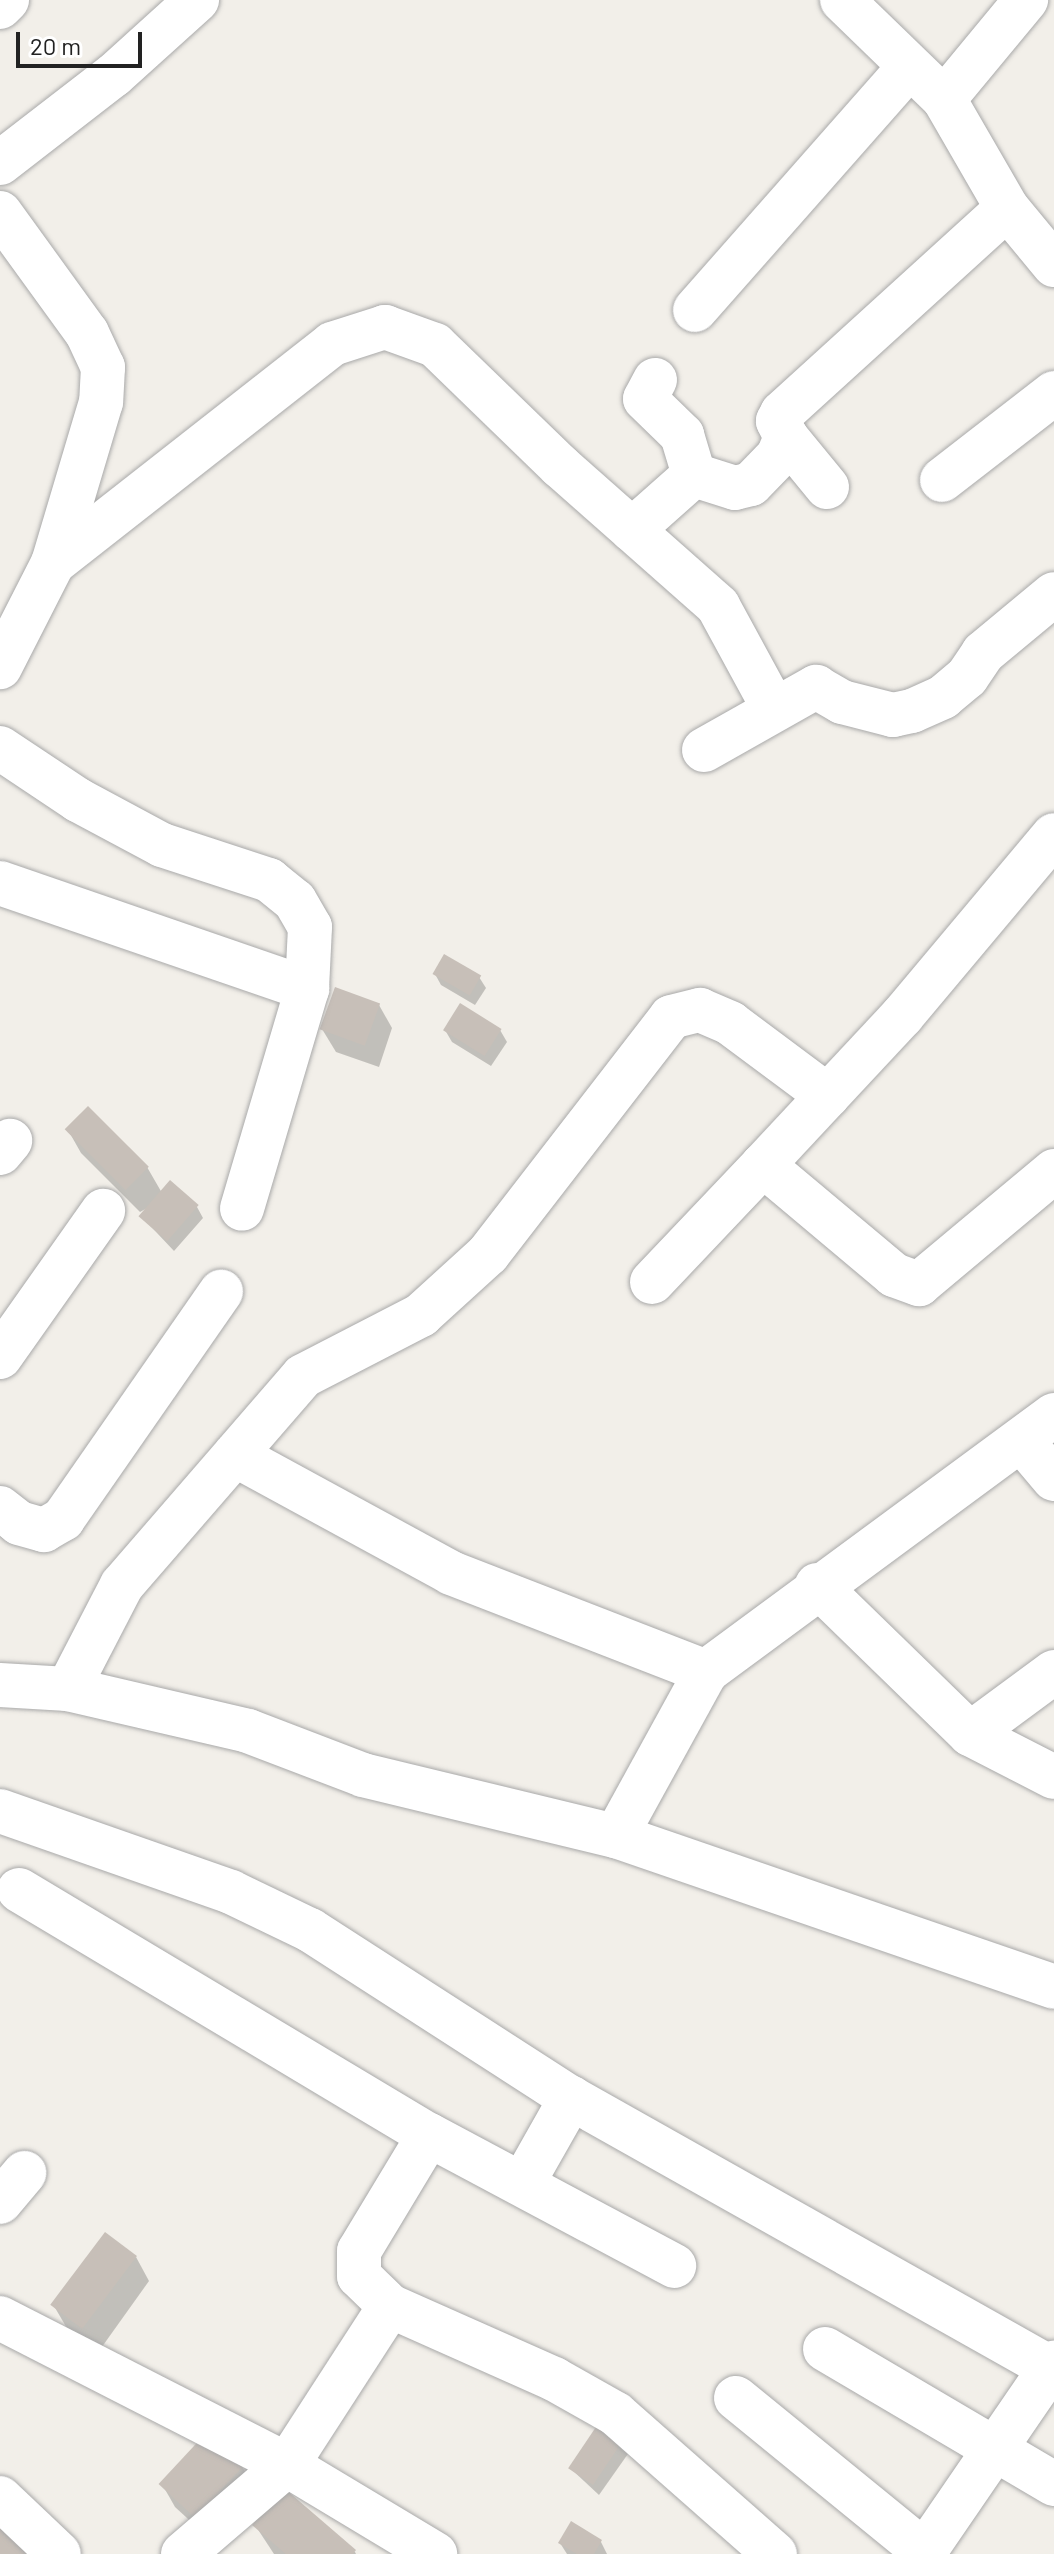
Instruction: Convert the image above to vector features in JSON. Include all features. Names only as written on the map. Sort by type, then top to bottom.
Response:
[{"type":"street","points":[[0,7],[7,0]]},
{"type":"street","points":[[842,0],[944,99],[1007,208],[1054,265]]},
{"type":"street","points":[[944,99],[1026,0]]},
{"type":"street","points":[[0,163],[185,4]]},
{"type":"street","points":[[695,310],[909,67]]},
{"type":"street","points":[[827,487],[786,437],[778,421],[782,413],[1007,208]]},
{"type":"street","points":[[0,213],[87,333],[103,367],[101,402],[53,563],[0,667]]},
{"type":"street","points":[[53,563],[332,344],[385,327],[435,345],[632,530],[718,606],[774,709]]},
{"type":"street","points":[[655,380],[645,399],[682,435],[694,475]]},
{"type":"street","points":[[942,480],[1054,393]]},
{"type":"street","points":[[694,475],[735,488],[751,484],[778,456],[786,437]]},
{"type":"street","points":[[632,530],[694,475]]},
{"type":"street","points":[[704,750],[816,687],[842,702],[893,715],[912,711],[943,697],[967,677],[983,653],[1054,594]]},
{"type":"street","points":[[0,748],[78,800],[162,845],[269,880],[295,901],[310,927],[307,989],[242,1209]]},
{"type":"street","points":[[652,1282],[828,1096],[1054,835]]},
{"type":"street","points":[[0,883],[307,989]]},
{"type":"street","points":[[68,1689],[122,1585],[303,1376],[421,1315],[488,1254],[671,1017],[700,1010],[730,1023],[828,1096]]},
{"type":"street","points":[[763,1165],[894,1275],[919,1284],[1054,1171]]},
{"type":"street","points":[[0,1357],[103,1211]]},
{"type":"street","points":[[0,1508],[19,1523],[44,1530],[63,1519],[221,1292]]},
{"type":"street","points":[[616,1836],[706,1672],[817,1585],[1038,1428],[1054,1479]]},
{"type":"street","points":[[235,1455],[451,1573],[706,1672]]},
{"type":"street","points":[[817,1585],[970,1734],[1054,1777]]},
{"type":"street","points":[[970,1734],[1054,1672]]},
{"type":"street","points":[[0,1685],[68,1689],[248,1731],[363,1775],[616,1836],[1054,1987]]},
{"type":"street","points":[[0,1811],[231,1892],[310,1930],[571,2098],[1053,2367],[925,2553],[736,2398]]},
{"type":"street","points":[[19,1890],[429,2135],[674,2266]]},
{"type":"street","points":[[523,2183],[571,2098]]},
{"type":"street","points":[[429,2135],[359,2251],[359,2276],[390,2306],[554,2379],[616,2414],[775,2554]]},
{"type":"street","points":[[183,2554],[287,2465],[390,2306]]},
{"type":"street","points":[[0,2318],[287,2465],[435,2554]]},
{"type":"street","points":[[825,2349],[1054,2484]]},
{"type":"street","points":[[0,2498],[59,2554]]},
{"type":"building","points":[[444,954],[481,975],[470,995],[433,974]]},
{"type":"building","points":[[335,987],[380,1003],[365,1046],[320,1029]]},
{"type":"building","points":[[460,1003],[502,1029],[485,1056],[443,1030]]},
{"type":"building","points":[[88,1106],[149,1167],[125,1190],[65,1129]]},
{"type":"building","points":[[170,1180],[199,1205],[167,1241],[139,1216]]},
{"type":"building","points":[[105,2232],[137,2256],[82,2329],[50,2305]]},
{"type":"building","points":[[600,2421],[625,2438],[593,2485],[568,2468]]},
{"type":"building","points":[[207,2432],[244,2466],[195,2518],[159,2484]]},
{"type":"building","points":[[284,2488],[356,2550],[353,2554],[286,2554],[252,2525]]},
{"type":"building","points":[[0,2519],[49,2554],[0,2554]]},
{"type":"building","points":[[571,2521],[602,2540],[594,2554],[577,2554],[558,2543]]}]
